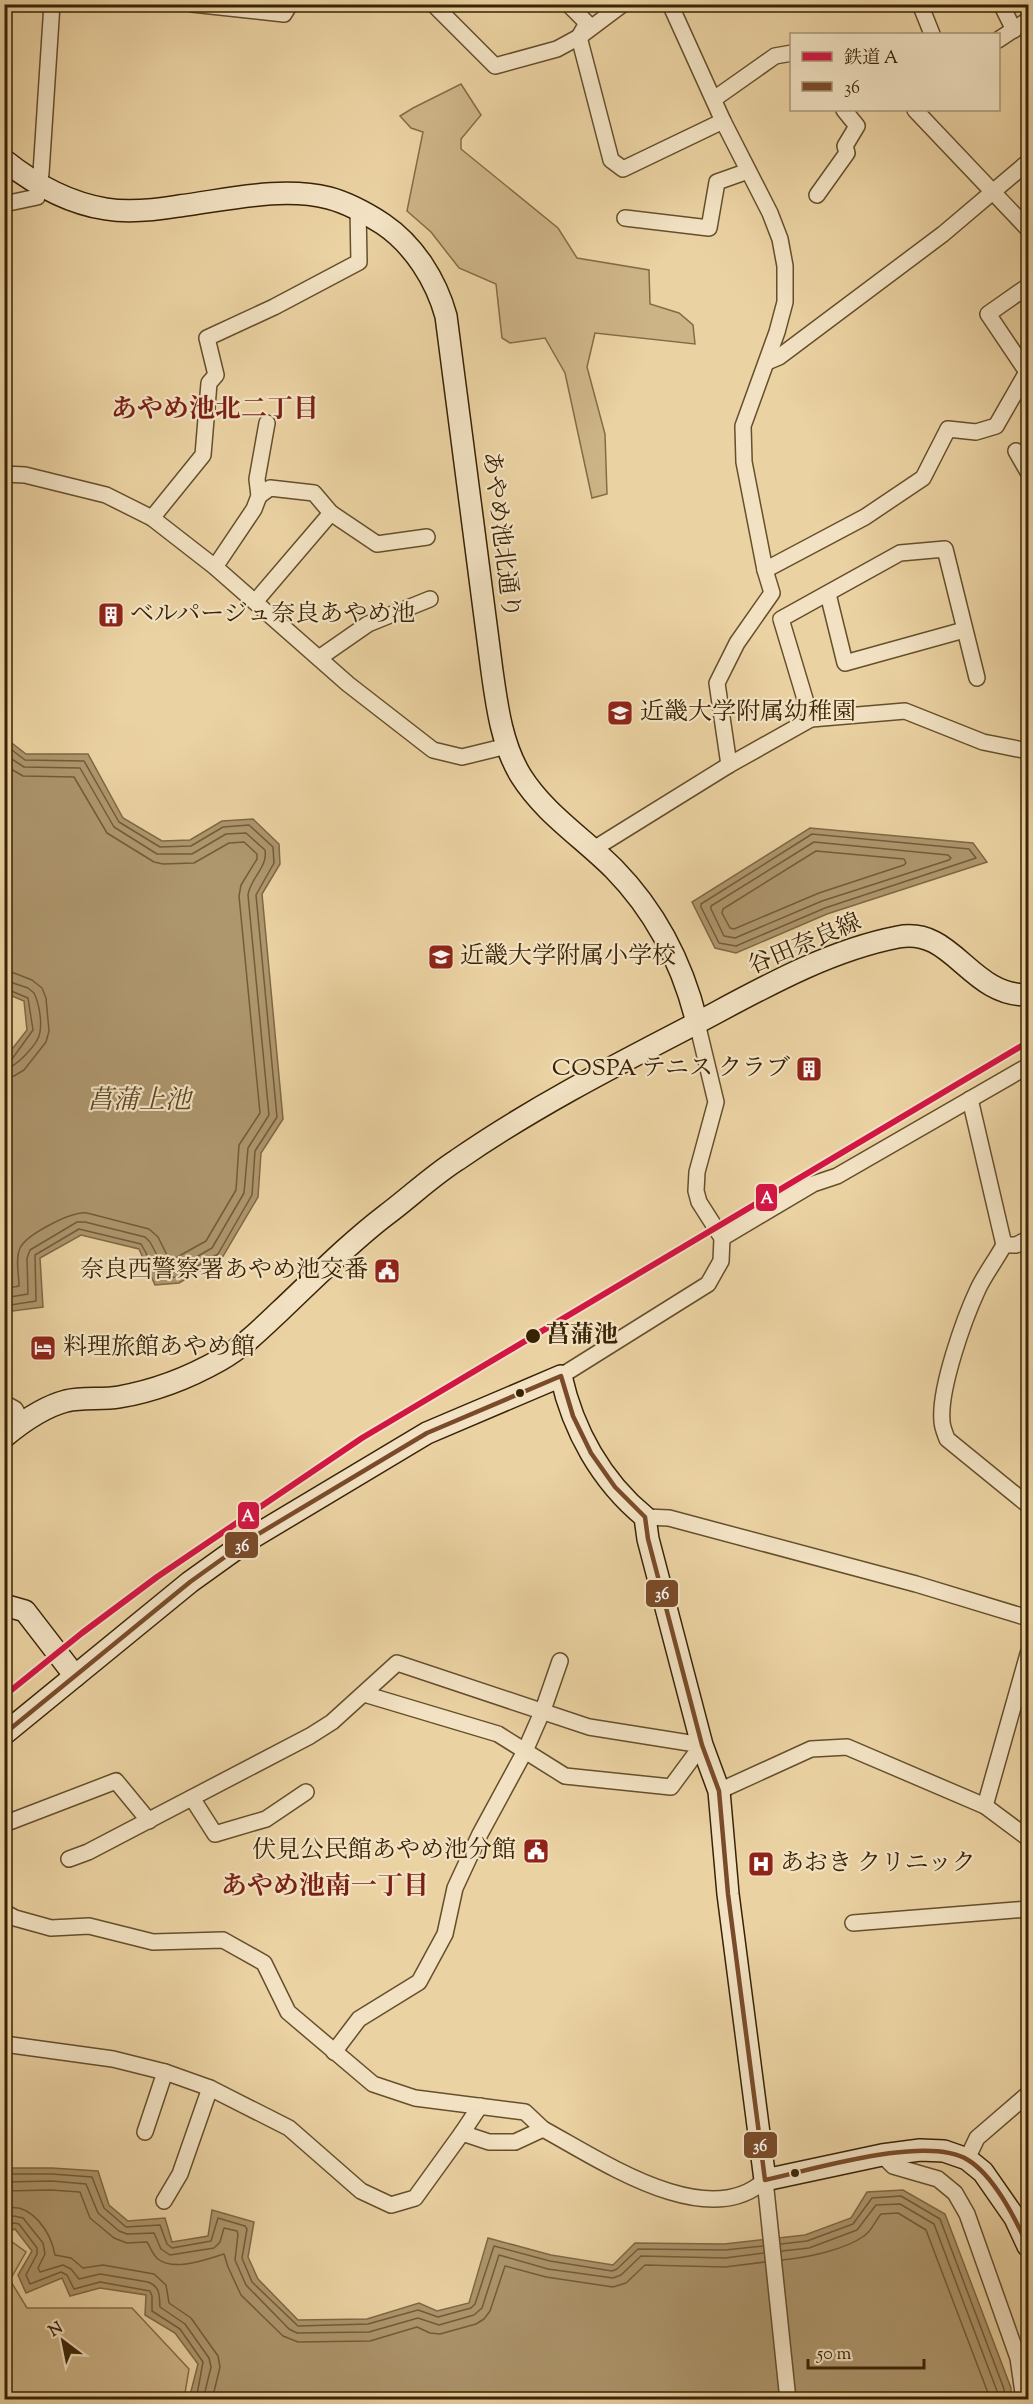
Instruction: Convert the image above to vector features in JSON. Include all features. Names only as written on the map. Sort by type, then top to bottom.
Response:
[{"type":"street","points":[[4,204],[37,196],[41,173],[52,4]]},
{"type":"street","points":[[192,4],[284,14],[290,4]]},
{"type":"street","points":[[433,4],[495,66],[557,49],[579,37],[623,4]]},
{"type":"street","points":[[568,4],[587,23],[579,37],[611,160],[623,169],[723,121]]},
{"type":"street","points":[[670,4],[723,121],[770,213],[780,239],[785,266],[785,302],[767,362],[743,426],[744,462],[765,570],[772,593],[737,643],[717,683],[729,765]]},
{"type":"street","points":[[920,4],[932,33]]},
{"type":"street","points":[[1001,4],[1014,30]]},
{"type":"street","points":[[1000,39],[1029,20]]},
{"type":"street","points":[[714,99],[775,56],[790,53]]},
{"type":"street","points":[[817,195],[847,153],[845,146],[856,126],[845,111]]},
{"type":"street","points":[[916,111],[991,192],[1029,229]]},
{"type":"street","name":"あやめ池北通り","points":[[4,160],[39,185],[64,197],[108,209],[150,210],[265,195],[301,194],[329,198],[358,208],[393,231],[409,247],[431,277],[440,294],[446,316],[492,671],[498,711],[507,746],[520,774],[539,800],[613,868],[639,898],[663,936],[689,990],[716,1102],[697,1172],[696,1191],[699,1202],[722,1238]]},
{"type":"street","points":[[767,362],[779,357],[943,234],[1029,162]]},
{"type":"street","points":[[625,218],[709,228],[717,182],[748,171]]},
{"type":"street","points":[[152,518],[203,455],[209,383],[216,375],[207,338],[274,307],[359,262],[358,208]]},
{"type":"street","points":[[765,570],[865,517],[923,478],[948,429],[976,432],[996,426],[1028,372],[988,314],[1029,286]]},
{"type":"street","points":[[215,567],[254,509],[259,496],[257,479],[267,423]]},
{"type":"street","points":[[1016,451],[1029,472]]},
{"type":"street","points":[[4,474],[25,475],[106,495],[152,518],[215,567],[356,691],[433,750],[462,757],[507,746]]},
{"type":"street","points":[[259,496],[270,488],[314,493],[331,513],[377,544],[427,537]]},
{"type":"street","points":[[255,602],[331,513]]},
{"type":"street","points":[[812,718],[781,619],[900,553],[945,549],[977,678]]},
{"type":"street","points":[[828,594],[845,663],[964,630]]},
{"type":"street","points":[[319,658],[368,624],[430,599]]},
{"type":"street","points":[[592,850],[729,765],[812,718],[905,711],[983,742],[1029,751]]},
{"type":"street","name":"谷田奈良線","points":[[4,1437],[41,1411],[66,1401],[120,1397],[175,1381],[222,1359],[264,1327],[385,1215],[455,1161],[551,1101],[697,1023],[836,955],[901,936],[916,936],[946,948],[980,979],[994,988],[1011,995],[1029,995]]},
{"type":"street","points":[[4,1734],[190,1582],[250,1539],[426,1433],[561,1376],[708,1284],[721,1261],[722,1238],[813,1184],[837,1176],[1029,1066]]},
{"type":"street","points":[[970,1099],[1004,1245],[979,1288],[954,1355],[944,1389],[942,1423],[947,1439],[1029,1505]]},
{"type":"street","points":[[1004,1245],[1016,1245],[1029,1239]]},
{"type":"street","points":[[561,1376],[568,1406],[591,1456],[629,1504],[645,1517],[669,1518],[915,1584],[1029,1618]]},
{"type":"street","points":[[4,1403],[15,1409],[23,1423]]},
{"type":"street","points":[[645,1517],[648,1539],[702,1744],[719,1791],[728,1894],[765,2180],[789,2400]]},
{"type":"street","points":[[4,1605],[29,1615],[75,1676]]},
{"type":"street","points":[[4,1617],[29,1615]]},
{"type":"street","points":[[985,1806],[1029,1654]]},
{"type":"street","points":[[334,2052],[359,2019],[419,1982],[445,1934],[455,1888],[525,1750],[543,1710],[560,1662]]},
{"type":"street","points":[[69,1859],[88,1852],[149,1821],[310,1736],[332,1722],[397,1663],[589,1727],[702,1744]]},
{"type":"street","points":[[364,1694],[498,1734],[565,1776],[670,1787],[702,1744]]},
{"type":"street","points":[[719,1791],[811,1749],[847,1747],[985,1806],[1029,1838]]},
{"type":"street","points":[[4,1824],[116,1781],[149,1821]]},
{"type":"street","points":[[192,1798],[215,1834],[266,1819],[306,1792]]},
{"type":"street","points":[[853,1923],[1029,1909]]},
{"type":"street","points":[[4,1912],[15,1918],[51,1928],[89,1926],[153,1942],[222,1940],[264,1963],[288,2012],[373,2084],[415,2098],[525,2112],[543,2129],[655,2188],[690,2198],[723,2198],[753,2191],[765,2180],[882,2156],[920,2150],[944,2151],[967,2159],[983,2172],[999,2193],[1029,2246]]},
{"type":"street","points":[[4,2044],[113,2059],[165,2072],[210,2088],[289,2128],[361,2191],[391,2205],[415,2199],[480,2106]]},
{"type":"street","points":[[145,2132],[165,2072]]},
{"type":"street","points":[[164,2202],[180,2174],[210,2088]]},
{"type":"street","points":[[967,2159],[977,2138],[1029,2094]]},
{"type":"street","points":[[462,2133],[489,2142],[515,2142],[543,2129]]},
{"type":"street","points":[[882,2156],[893,2166],[938,2179],[955,2193],[967,2214],[1018,2358],[1024,2400]]},
{"type":"shaded area","points":[[461,84],[481,115],[461,139],[461,149],[558,228],[577,258],[649,270],[650,304],[679,313],[693,325],[695,344],[595,333],[587,367],[605,434],[607,494],[592,498],[565,373],[545,338],[510,343],[502,338],[496,284],[459,268],[431,232],[407,211],[423,132],[411,128],[400,116]]},
{"type":"shaded area","points":[[5,2239],[26,2252],[10,2280],[27,2308],[132,2308],[189,2369],[184,2399],[5,2399]]},
{"type":"water","name":"菖蒲上池","points":[[4,737],[26,754],[88,754],[123,818],[162,841],[190,840],[222,821],[253,819],[279,844],[280,864],[262,894],[283,1119],[261,1153],[258,1197],[222,1258],[179,1283],[155,1285],[139,1249],[81,1235],[40,1258],[43,1307],[5,1312],[5,1058],[27,1030],[24,1001],[5,993]]},
{"type":"water","points":[[810,828],[973,843],[987,862],[827,914],[736,953],[715,948],[692,902]]},
{"type":"water","points":[[5,2168],[98,2171],[109,2205],[128,2221],[165,2218],[172,2242],[208,2236],[212,2210],[254,2222],[248,2257],[258,2279],[298,2320],[367,2319],[419,2303],[437,2311],[469,2303],[488,2238],[551,2255],[613,2265],[635,2243],[724,2244],[805,2235],[851,2218],[867,2192],[903,2190],[945,2214],[1011,2388],[1011,2399],[189,2399],[198,2364],[175,2333],[145,2315],[146,2295],[100,2288],[70,2296],[62,2278],[26,2293],[18,2275],[32,2251],[15,2229],[5,2233]]},
{"type":"rail line","name":"A","points":[[4,1696],[82,1633],[157,1577],[362,1438],[1028,1042]]},
{"type":"transit line","name":"36","points":[[4,1734],[190,1582],[250,1539],[427,1433],[561,1376],[573,1416],[591,1453],[615,1487],[645,1517],[648,1539],[702,1745],[719,1791],[728,1894],[765,2180],[869,2156],[898,2152],[949,2153],[968,2160],[987,2176],[1010,2211],[1028,2246]]},
{"type":"place","name":"ベルパージュ奈良あやめ池","points":[[111,615]]},
{"type":"place","name":"近畿大学附属幼稚園","points":[[620,713]]},
{"type":"place","name":"近畿大学附属小学校","points":[[441,957]]},
{"type":"place","name":"COSPA テニス クラブ","points":[[809,1069]]},
{"type":"place","name":"奈良西警察署あやめ池交番","points":[[387,1271]]},
{"type":"place","name":"菖蒲池","points":[[533,1336]]},
{"type":"place","name":"料理旅館あやめ館","points":[[43,1348]]},
{"type":"place","name":"伏見公民館あやめ池分館","points":[[536,1851]]},
{"type":"place","name":"あおき クリニック","points":[[761,1864]]},
{"type":"district","name":"あやめ池北二丁目","points":[[215,410]]},
{"type":"district","name":"あやめ池南一丁目","points":[[325,1887]]}]
